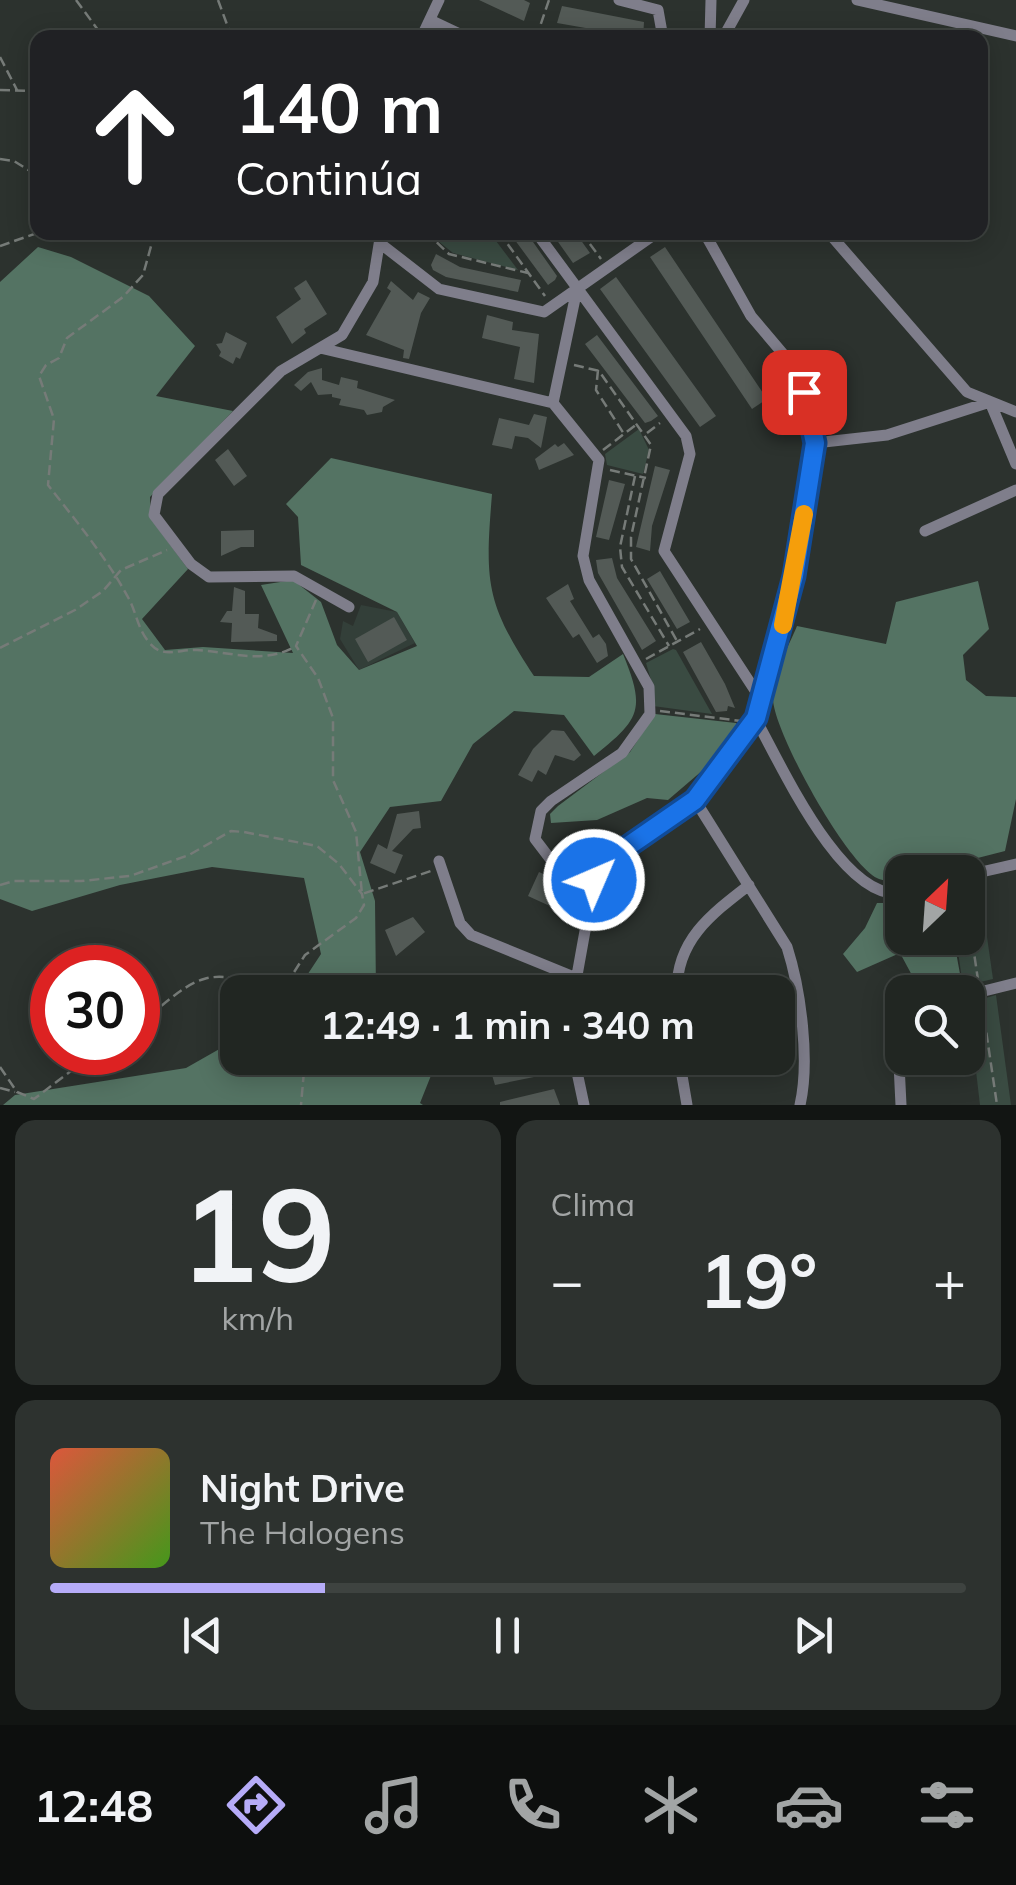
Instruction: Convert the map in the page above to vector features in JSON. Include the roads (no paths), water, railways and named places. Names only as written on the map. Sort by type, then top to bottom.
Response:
[{"type":"street","points":[[426,30],[439,0]]},
{"type":"street","points":[[619,0],[658,10],[662,30]]},
{"type":"street","points":[[711,30],[713,0],[725,8],[743,3]]},
{"type":"street","points":[[857,0],[1016,36]]},
{"type":"street","points":[[728,30],[743,3]]},
{"type":"street","points":[[430,20],[451,30]]},
{"type":"street","points":[[349,607],[312,582],[294,576],[209,577],[191,564],[154,515],[158,494],[280,371],[342,335],[373,282],[381,240]]},
{"type":"street","points":[[383,240],[439,289],[544,312],[644,240]]},
{"type":"street","points":[[542,240],[686,436],[690,454],[664,551],[760,698]]},
{"type":"street","points":[[575,975],[594,880],[624,849],[695,800],[754,720],[794,576],[815,443],[804,392],[790,362],[751,316],[708,240]]},
{"type":"street","points":[[835,240],[967,392],[1016,412]]},
{"type":"street","points":[[553,403],[577,288]]},
{"type":"street","points":[[320,348],[553,403],[598,462],[583,556],[589,580],[649,687],[650,710],[622,754],[541,811],[535,840],[542,853],[594,880]]},
{"type":"street","points":[[815,443],[887,435],[990,402]]},
{"type":"street","points":[[990,402],[1016,464]]},
{"type":"street","points":[[925,530],[1016,490]]},
{"type":"street","points":[[754,720],[813,822],[848,869],[873,890],[885,891]]},
{"type":"street","points":[[695,800],[787,947],[793,967],[806,1079],[800,1105]]},
{"type":"street","points":[[440,864],[460,923],[471,934],[567,975]]},
{"type":"street","points":[[985,871],[1016,864]]},
{"type":"street","points":[[679,975],[682,952],[696,930],[748,885]]},
{"type":"street","points":[[985,990],[1016,983]]},
{"type":"street","points":[[578,1075],[584,1105]]},
{"type":"street","points":[[682,1075],[687,1105]]},
{"type":"street","points":[[900,1075],[901,1105]]}]
